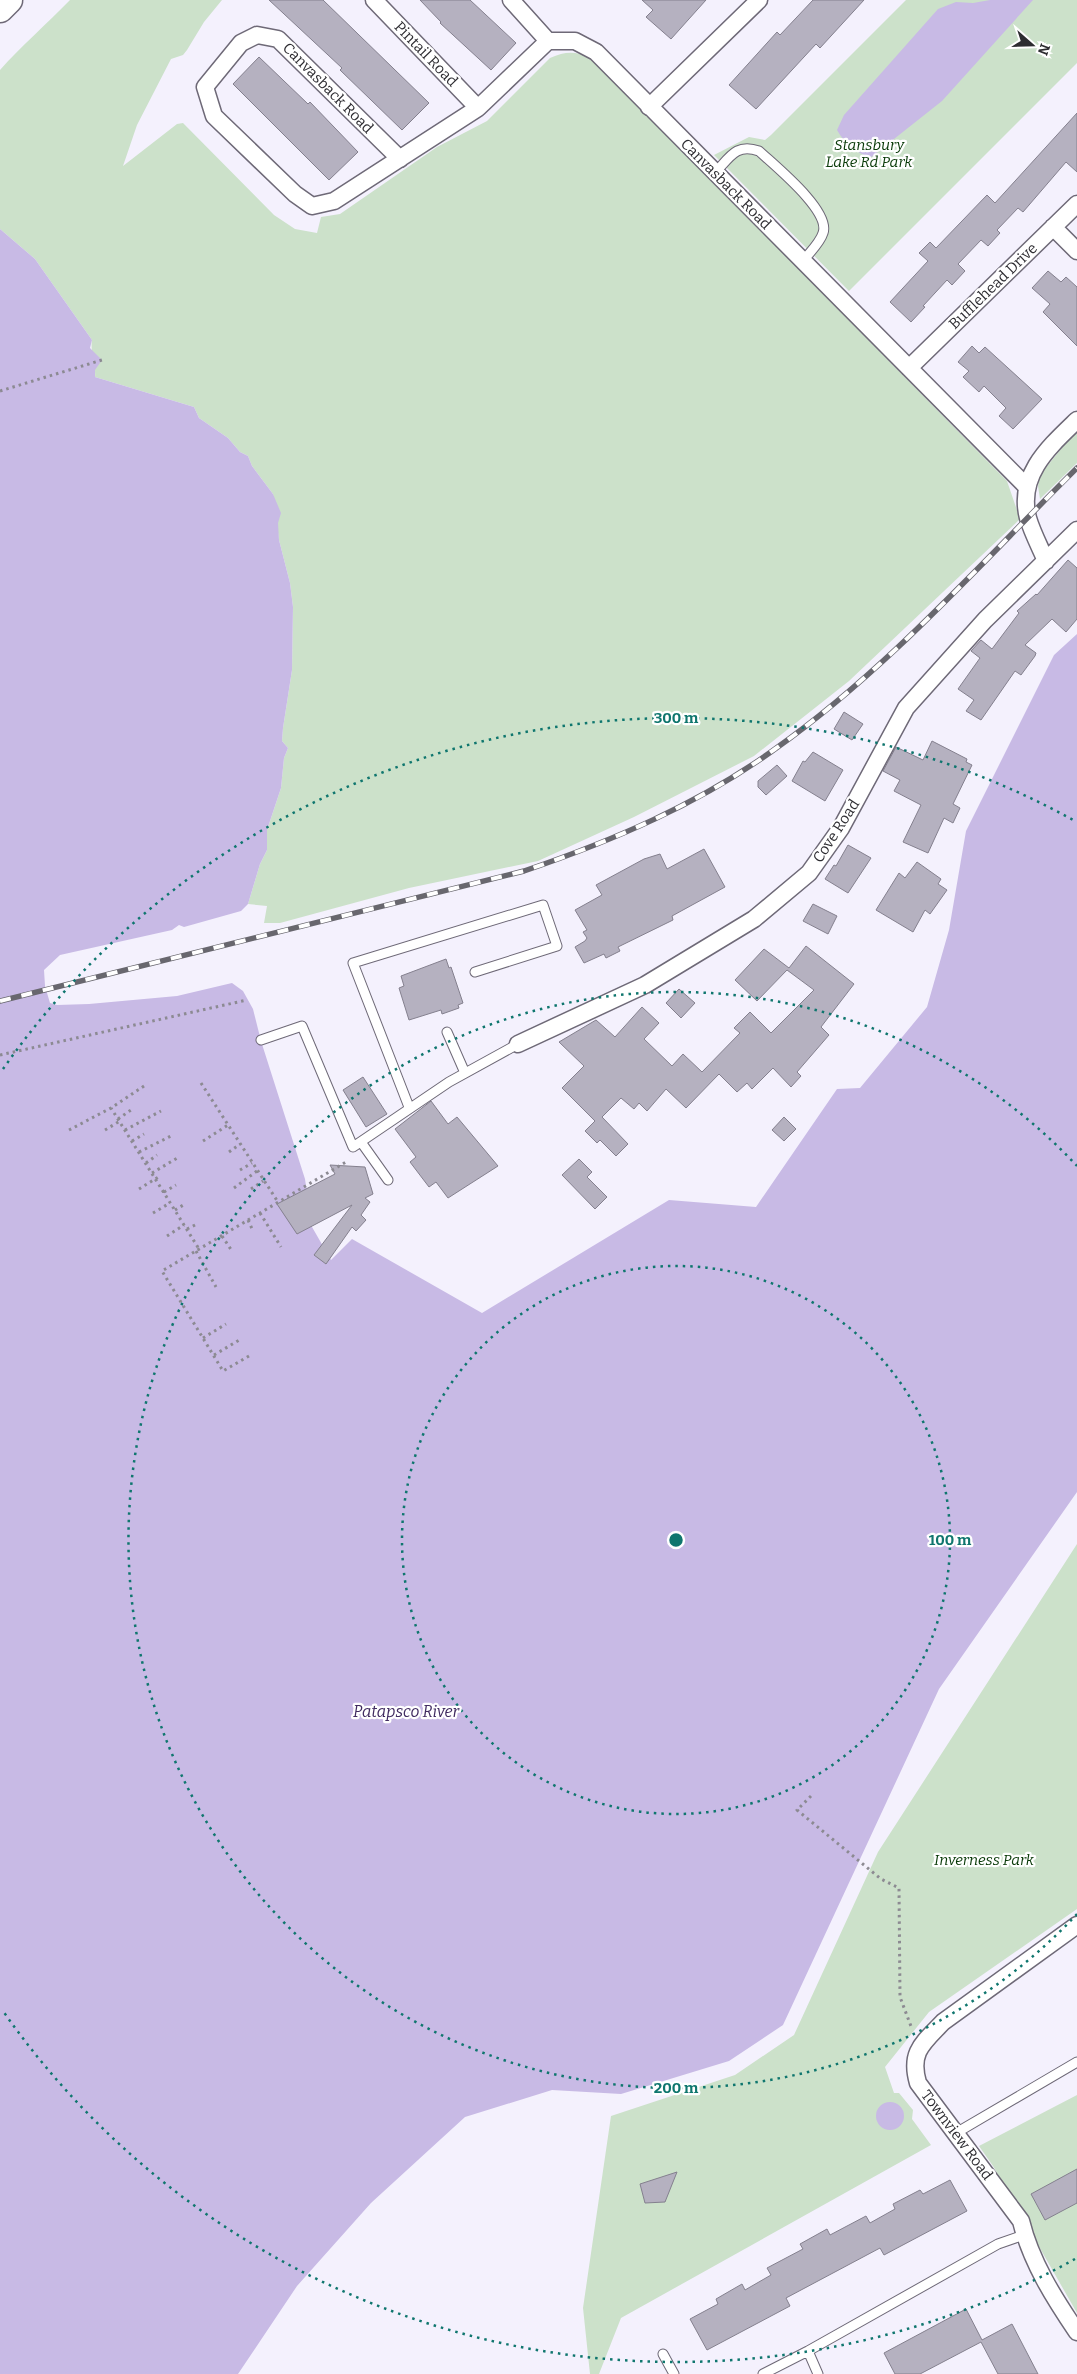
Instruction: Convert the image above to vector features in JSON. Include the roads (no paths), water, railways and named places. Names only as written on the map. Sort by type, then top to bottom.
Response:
[{"type":"main road","points":[[0,9],[9,0]]},
{"type":"street","name":"Pintail Road","points":[[374,0],[478,108]]},
{"type":"street","points":[[510,0],[548,41]]},
{"type":"street","points":[[649,106],[758,0]]},
{"type":"street","name":"Canvasback Road","points":[[400,159],[278,39],[257,35],[240,43],[205,87],[214,116],[294,194],[312,206],[334,202],[400,159],[478,108],[548,41],[575,41],[596,52],[1026,486]]},
{"type":"street","name":"Bufflehead Drive","points":[[908,368],[1077,204]]},
{"type":"street","points":[[1053,227],[1077,251]]},
{"type":"street","points":[[1046,561],[1028,517],[1026,486],[1037,462],[1053,442],[1077,420]]},
{"type":"street","name":"Cove Road","points":[[518,1044],[645,985],[754,919],[809,873],[841,828],[906,708],[985,620],[1077,530]]},
{"type":"street","name":"Townview Road","points":[[1077,1925],[943,2022],[919,2048],[914,2071],[918,2083],[1021,2221],[1024,2235],[1049,2290],[1077,2332]]},
{"type":"lane","points":[[715,173],[737,150],[748,147],[759,151],[814,204],[824,220],[823,233],[802,261]]},
{"type":"lane","points":[[409,1107],[353,963],[543,905],[557,946],[475,972]]},
{"type":"lane","points":[[261,1040],[302,1026],[353,1147],[386,1126],[409,1107],[518,1044]]},
{"type":"lane","points":[[447,1032],[465,1073]]},
{"type":"lane","points":[[361,1142],[388,1180]]},
{"type":"lane","points":[[956,2133],[1077,2062]]},
{"type":"lane","points":[[763,2374],[808,2351],[998,2244],[1024,2235]]},
{"type":"lane","points":[[808,2351],[818,2374]]},
{"type":"lane","points":[[663,2354],[674,2374]]},
{"type":"water","points":[[990,0],[1033,0],[942,101],[870,158],[847,143],[837,130],[844,115],[938,9],[956,2],[973,3]]},
{"type":"water","name":"Patapsco River","points":[[0,229],[35,259],[92,340],[90,348],[102,360],[95,370],[95,377],[194,407],[199,418],[228,438],[240,452],[248,456],[252,466],[273,494],[281,513],[278,523],[279,540],[290,583],[293,607],[292,670],[282,741],[288,748],[284,758],[281,788],[267,830],[267,850],[260,864],[248,904],[241,911],[184,927],[179,925],[172,930],[60,955],[44,970],[45,986],[50,1003],[57,1005],[89,1004],[177,996],[232,983],[243,991],[253,1009],[261,1041],[305,1179],[312,1227],[331,1260],[352,1239],[482,1313],[669,1200],[756,1207],[837,1089],[860,1088],[927,1007],[949,930],[966,831],[1054,655],[1077,634],[1077,1492],[939,1689],[783,2025],[729,2061],[621,2094],[552,2090],[465,2117],[371,2203],[297,2286],[238,2374],[0,2374]]},
{"type":"water","points":[[890,2102],[900,2106],[904,2116],[900,2126],[890,2130],[880,2126],[876,2116],[880,2106]]},
{"type":"railway","points":[[0,1001],[524,871],[622,834],[685,804],[746,769],[775,749],[856,685],[932,615],[1077,468]]},
{"type":"park label","name":"Stansbury Lake Rd Park","points":[[869,154]]},
{"type":"park label","name":"Inverness Park","points":[[984,1860]]}]
